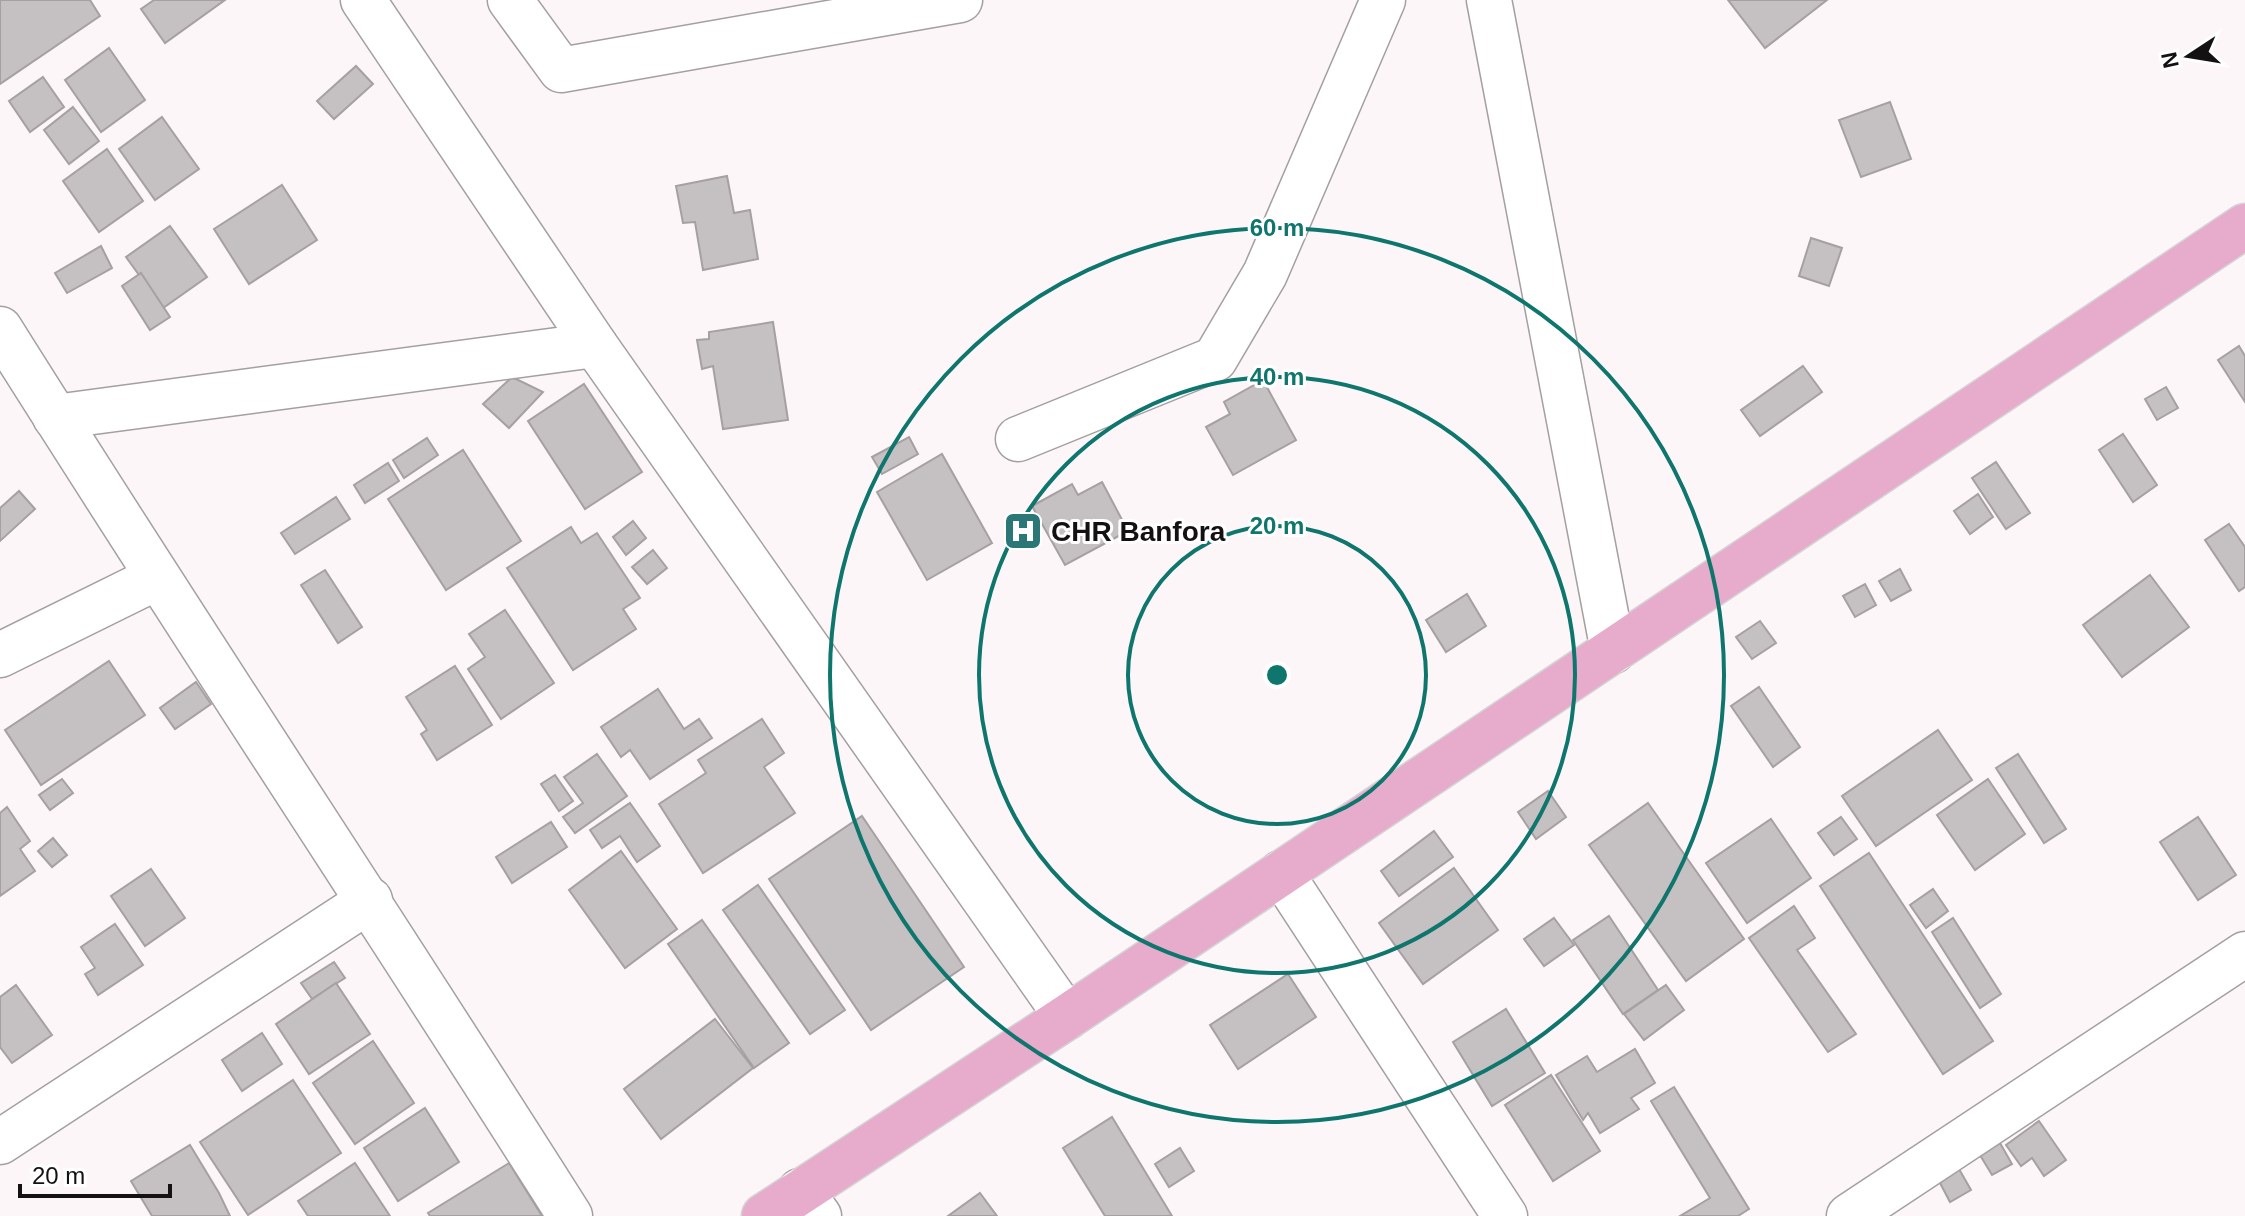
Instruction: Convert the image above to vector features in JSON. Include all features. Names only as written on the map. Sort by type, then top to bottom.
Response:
[{"type":"main road","points":[[764,1216],[810,1203],[1067,1017],[2245,226]]},
{"type":"street","points":[[363,0],[595,345],[1067,1017]]},
{"type":"street","points":[[510,0],[561,70],[960,0]]},
{"type":"street","points":[[1018,439],[1215,359],[1265,274],[1383,0]]},
{"type":"street","points":[[1489,0],[1613,651]]},
{"type":"street","points":[[0,329],[156,578],[370,900],[570,1216]]},
{"type":"street","points":[[55,417],[595,345]]},
{"type":"street","points":[[0,655],[156,578]]},
{"type":"street","points":[[1281,873],[1505,1216]]},
{"type":"street","points":[[0,1142],[370,900]]},
{"type":"street","points":[[1849,1216],[2245,954]]},
{"type":"building","points":[[0,0],[90,0],[100,16],[0,84]]},
{"type":"building","points":[[154,0],[225,0],[165,43],[141,9]]},
{"type":"building","points":[[1728,0],[1827,0],[1765,48]]},
{"type":"building","points":[[109,48],[145,100],[101,132],[65,80]]},
{"type":"building","points":[[356,66],[373,84],[334,119],[317,101]]},
{"type":"building","points":[[43,77],[64,107],[30,132],[9,101]]},
{"type":"building","points":[[1890,102],[1911,159],[1861,177],[1839,120]]},
{"type":"building","points":[[73,107],[99,141],[69,164],[44,130]]},
{"type":"building","points":[[162,117],[199,169],[155,200],[119,149]]},
{"type":"building","points":[[107,149],[143,201],[99,232],[63,181]]},
{"type":"building","points":[[727,176],[734,213],[750,210],[758,259],[703,270],[695,222],[683,223],[676,186]]},
{"type":"building","points":[[282,185],[317,240],[249,284],[214,229]]},
{"type":"building","points":[[170,226],[207,277],[163,308],[126,257]]},
{"type":"building","points":[[1811,238],[1842,248],[1829,286],[1799,276]]},
{"type":"building","points":[[101,246],[112,268],[67,293],[55,273]]},
{"type":"building","points":[[141,273],[170,317],[150,330],[122,286]]},
{"type":"building","points":[[773,322],[788,420],[723,429],[713,366],[702,369],[697,340],[709,339],[709,332]]},
{"type":"building","points":[[2239,346],[2245,356],[2245,402],[2218,360]]},
{"type":"building","points":[[1803,366],[1822,392],[1760,436],[1741,410]]},
{"type":"building","points":[[512,377],[543,392],[509,428],[483,404]]},
{"type":"building","points":[[1263,380],[1296,440],[1233,475],[1206,427],[1230,414],[1224,402]]},
{"type":"building","points":[[584,384],[642,472],[585,509],[528,421]]},
{"type":"building","points":[[2166,387],[2178,408],[2157,420],[2145,399]]},
{"type":"building","points":[[2123,434],[2157,485],[2133,502],[2099,450]]},
{"type":"building","points":[[909,437],[918,454],[882,474],[872,457]]},
{"type":"building","points":[[427,438],[438,455],[404,478],[393,460]]},
{"type":"building","points":[[463,450],[521,541],[446,590],[388,499]]},
{"type":"building","points":[[942,454],[992,543],[927,580],[877,492]]},
{"type":"building","points":[[1996,462],[2030,513],[2006,529],[1972,478]]},
{"type":"building","points":[[388,463],[399,481],[365,503],[354,485]]},
{"type":"building","points":[[1102,482],[1128,531],[1065,565],[1032,506],[1072,484],[1078,495]]},
{"type":"building","points":[[19,491],[35,509],[0,541],[0,508]]},
{"type":"building","points":[[1978,494],[1993,517],[1970,534],[1954,511]]},
{"type":"building","points":[[336,497],[350,519],[295,554],[281,533]]},
{"type":"building","points":[[633,521],[646,538],[626,555],[613,537]]},
{"type":"building","points":[[2229,524],[2245,547],[2245,587],[2239,591],[2205,540]]},
{"type":"building","points":[[571,527],[581,543],[597,533],[640,598],[623,609],[636,629],[573,670],[507,568]]},
{"type":"building","points":[[653,550],[667,568],[647,584],[632,567]]},
{"type":"building","points":[[1900,569],[1911,590],[1891,601],[1879,581]]},
{"type":"building","points":[[325,570],[362,627],[338,643],[301,585]]},
{"type":"building","points":[[2150,575],[2189,627],[2122,677],[2083,625]]},
{"type":"building","points":[[1865,584],[1876,605],[1855,617],[1843,596]]},
{"type":"building","points":[[1467,594],[1486,626],[1446,652],[1426,620]]},
{"type":"building","points":[[505,610],[554,683],[501,719],[468,669],[485,657],[469,634]]},
{"type":"building","points":[[1760,621],[1776,643],[1752,659],[1736,637]]},
{"type":"building","points":[[109,661],[145,715],[41,785],[5,730]]},
{"type":"building","points":[[455,666],[492,725],[437,760],[421,734],[427,730],[406,697]]},
{"type":"building","points":[[196,682],[211,704],[175,729],[160,708]]},
{"type":"building","points":[[1759,687],[1800,747],[1773,767],[1731,706]]},
{"type":"building","points":[[658,689],[684,729],[699,719],[712,738],[650,779],[630,750],[621,757],[601,727]]},
{"type":"building","points":[[762,719],[784,753],[764,767],[795,813],[703,873],[659,804],[706,773],[698,760]]},
{"type":"building","points":[[1938,730],[1972,780],[1876,846],[1842,796]]},
{"type":"building","points":[[597,754],[627,796],[575,833],[563,817],[583,803],[564,777]]},
{"type":"building","points":[[2018,754],[2066,829],[2044,843],[1996,768]]},
{"type":"building","points":[[555,775],[573,801],[559,811],[541,784]]},
{"type":"building","points":[[62,779],[73,793],[50,810],[39,795]]},
{"type":"building","points":[[1988,779],[2025,834],[1975,870],[1937,815]]},
{"type":"building","points":[[1548,791],[1566,817],[1536,839],[1518,812]]},
{"type":"building","points":[[630,803],[660,846],[637,862],[620,836],[602,848],[590,830]]},
{"type":"building","points":[[1648,803],[1744,939],[1686,981],[1589,845]]},
{"type":"building","points":[[7,807],[30,841],[20,849],[35,871],[0,896],[0,813]]},
{"type":"building","points":[[862,816],[964,967],[871,1030],[769,879]]},
{"type":"building","points":[[1841,817],[1857,839],[1834,855],[1818,833]]},
{"type":"building","points":[[2198,817],[2236,875],[2198,900],[2160,842]]},
{"type":"building","points":[[1771,819],[1811,878],[1747,923],[1706,863]]},
{"type":"building","points":[[551,822],[567,847],[512,883],[496,857]]},
{"type":"building","points":[[1434,831],[1453,857],[1399,896],[1381,871]]},
{"type":"building","points":[[53,838],[67,855],[52,867],[38,851]]},
{"type":"building","points":[[621,851],[677,929],[625,968],[569,890]]},
{"type":"building","points":[[1869,853],[1993,1041],[1943,1074],[1820,886]]},
{"type":"building","points":[[1454,868],[1498,930],[1423,984],[1379,923]]},
{"type":"building","points":[[151,869],[185,918],[145,946],[111,896]]},
{"type":"building","points":[[758,885],[845,1010],[810,1034],[723,910]]},
{"type":"building","points":[[1933,889],[1948,911],[1926,928],[1910,905]]},
{"type":"building","points":[[1794,906],[1815,938],[1797,950],[1856,1034],[1828,1052],[1749,938]]},
{"type":"building","points":[[1609,916],[1658,990],[1623,1014],[1573,940]]},
{"type":"building","points":[[1554,918],[1574,945],[1544,966],[1524,939]]},
{"type":"building","points":[[1953,918],[2001,994],[1980,1008],[1932,932]]},
{"type":"building","points":[[702,920],[789,1043],[754,1068],[668,944]]},
{"type":"building","points":[[115,924],[143,965],[98,995],[85,974],[95,968],[81,947]]},
{"type":"building","points":[[334,962],[345,978],[312,999],[301,983]]},
{"type":"building","points":[[1288,974],[1316,1017],[1238,1069],[1210,1025]]},
{"type":"building","points":[[336,983],[370,1034],[309,1074],[276,1024]]},
{"type":"building","points":[[16,985],[52,1035],[12,1063],[0,1047],[0,997]]},
{"type":"building","points":[[1666,985],[1684,1010],[1644,1040],[1624,1014]]},
{"type":"building","points":[[1506,1009],[1545,1073],[1492,1106],[1453,1042]]},
{"type":"building","points":[[715,1019],[753,1068],[661,1139],[624,1089]]},
{"type":"building","points":[[262,1033],[282,1064],[242,1091],[222,1060]]},
{"type":"building","points":[[373,1041],[414,1103],[355,1144],[313,1083]]},
{"type":"building","points":[[1635,1049],[1655,1083],[1631,1098],[1639,1109],[1600,1133],[1588,1113],[1583,1120],[1556,1075],[1587,1056],[1597,1072]]},
{"type":"building","points":[[1551,1075],[1600,1151],[1553,1181],[1505,1105]]},
{"type":"building","points":[[293,1080],[341,1153],[248,1215],[200,1142]]},
{"type":"building","points":[[1674,1087],[1749,1209],[1738,1216],[1680,1216],[1710,1198],[1651,1101]]},
{"type":"building","points":[[425,1108],[459,1162],[398,1201],[364,1148]]},
{"type":"building","points":[[1112,1117],[1172,1216],[1105,1216],[1063,1148]]},
{"type":"building","points":[[2039,1121],[2066,1160],[2044,1176],[2032,1158],[2021,1166],[2006,1145]]},
{"type":"building","points":[[2000,1143],[2012,1164],[1992,1175],[1980,1155]]},
{"type":"building","points":[[190,1145],[230,1216],[152,1216],[131,1181]]},
{"type":"building","points":[[1180,1148],[1194,1171],[1169,1187],[1155,1164]]},
{"type":"building","points":[[355,1163],[390,1216],[308,1216],[298,1201]]},
{"type":"building","points":[[509,1163],[542,1216],[430,1216],[428,1213]]},
{"type":"building","points":[[1959,1169],[1971,1190],[1950,1202],[1939,1181]]},
{"type":"building","points":[[980,1193],[997,1216],[948,1216]]},
{"type":"place","name":"CHR Banfora","points":[[1023,531]]}]
